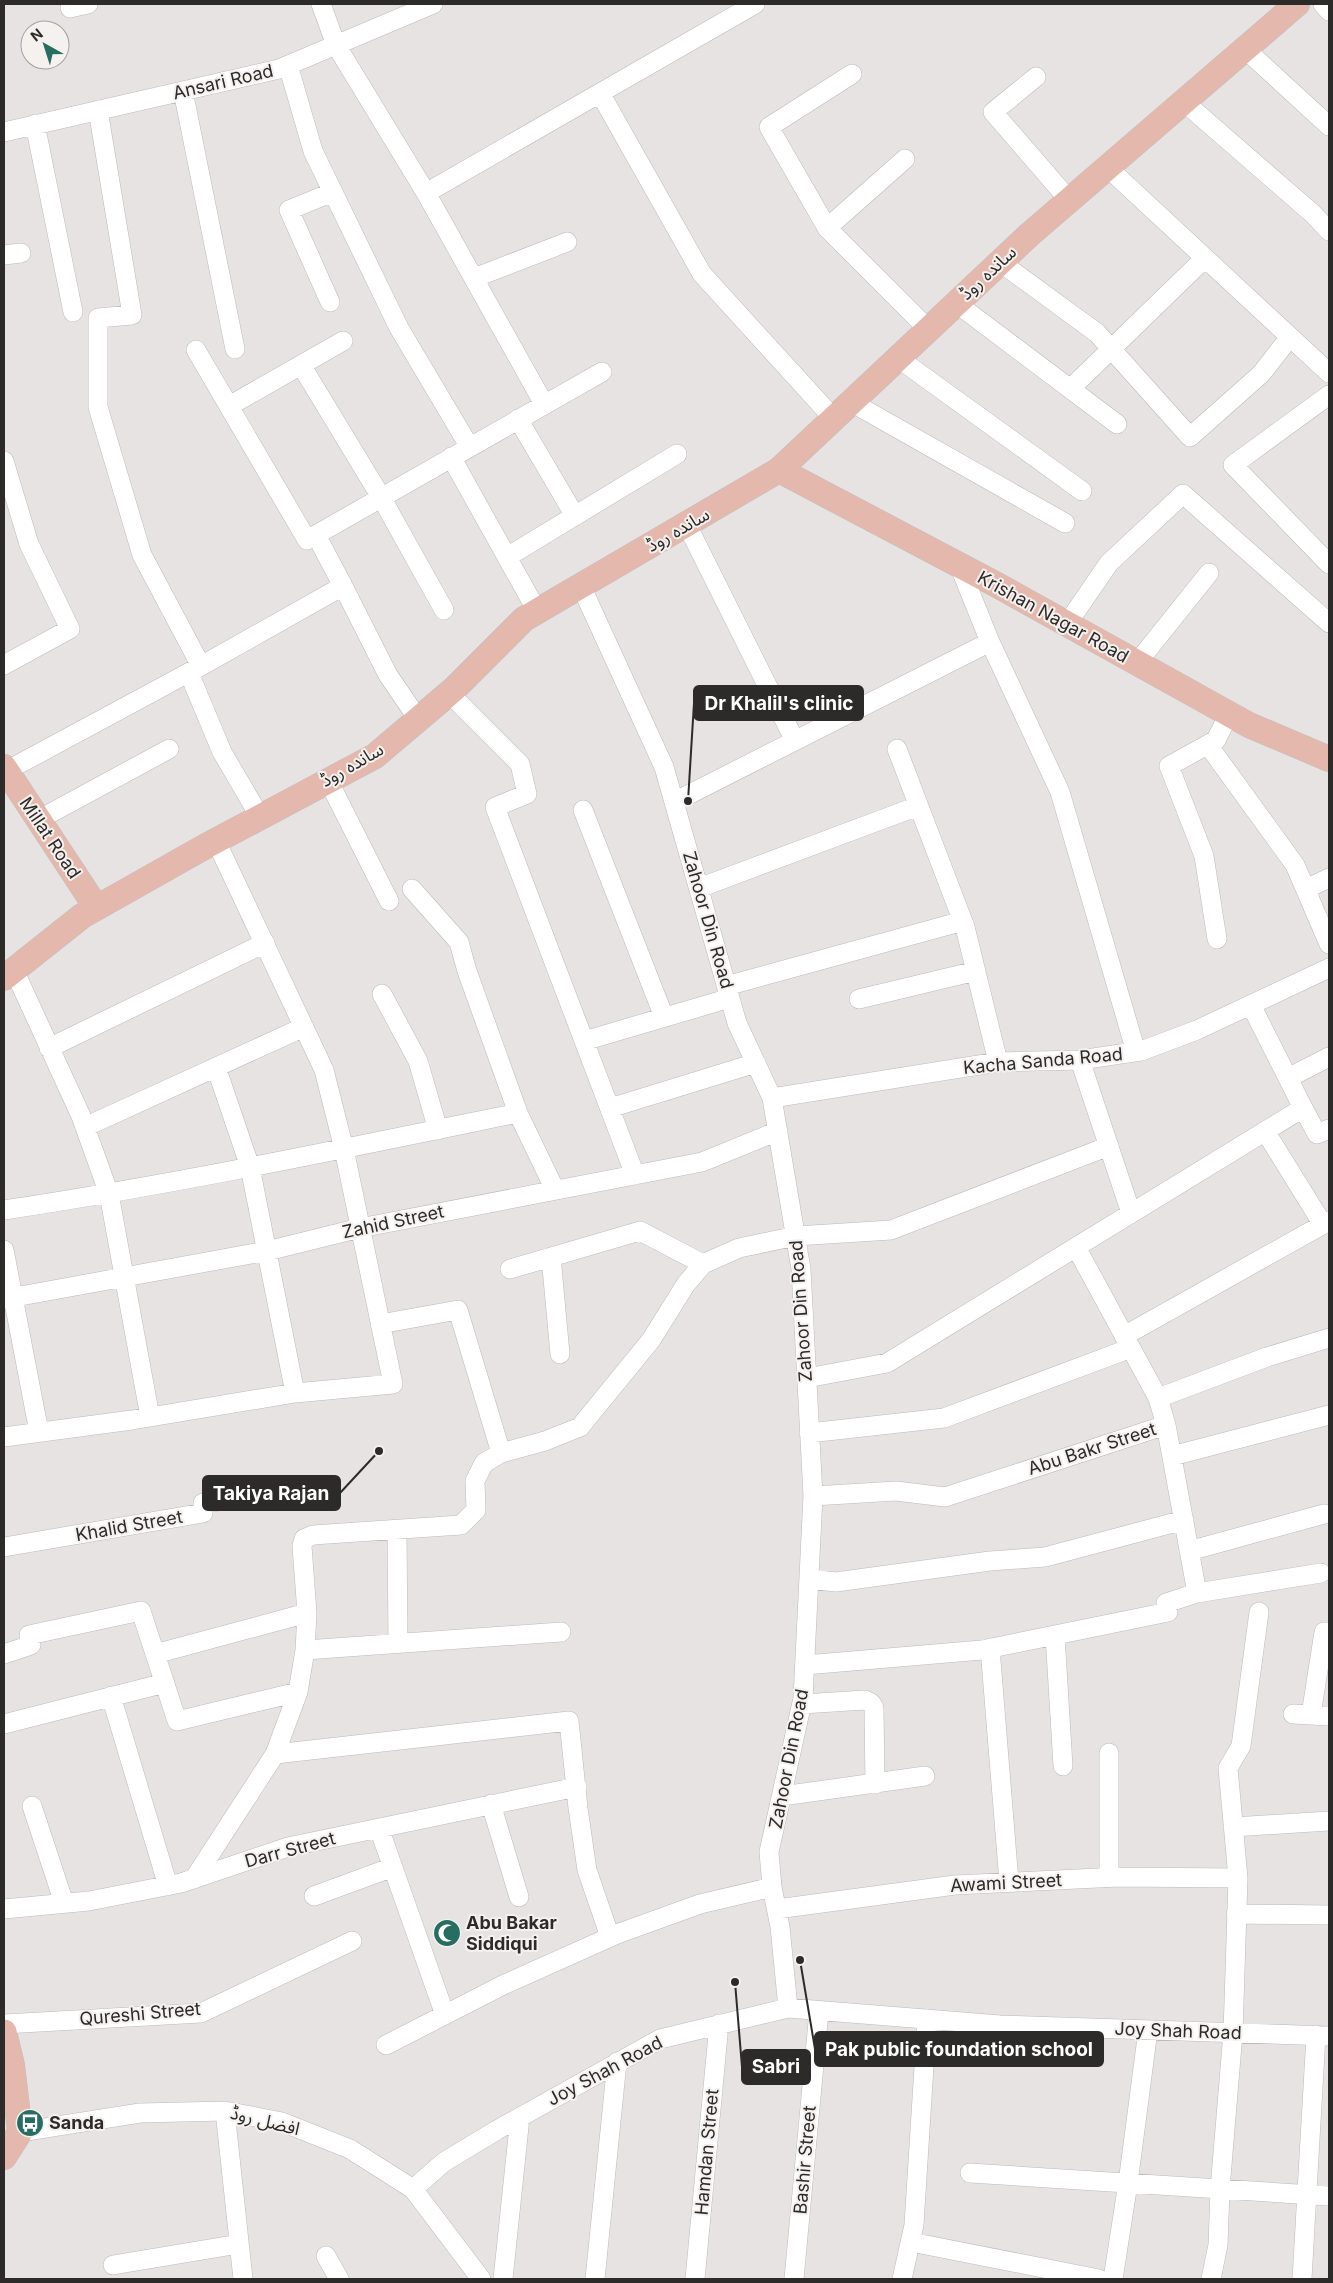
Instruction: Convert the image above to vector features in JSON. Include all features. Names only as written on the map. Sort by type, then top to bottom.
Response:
[{"type":"main road","name":"ساندہ روڈ","points":[[9,974],[82,916],[216,841],[375,756],[449,693],[524,619],[779,470],[1000,262],[1106,166],[1297,4]]},
{"type":"main road","name":"Krishan Nagar Road","points":[[779,470],[959,565],[1249,725],[1329,759]]},
{"type":"main road","name":"Millat Road","points":[[5,769],[96,908]]},
{"type":"main road","points":[[4,2032],[12,2065],[20,2132],[4,2157]]},
{"type":"street","points":[[70,8],[88,4]]},
{"type":"street","points":[[320,4],[336,45],[426,193],[544,404]]},
{"type":"street","name":"Ansari Road","points":[[4,132],[279,69],[433,4]]},
{"type":"street","points":[[426,193],[755,4]]},
{"type":"street","points":[[1323,4],[1329,10]]},
{"type":"street","points":[[1244,48],[1329,126]]},
{"type":"street","points":[[288,65],[313,151],[399,328],[469,446]]},
{"type":"street","points":[[852,74],[769,127],[827,228],[928,329]]},
{"type":"street","points":[[1036,77],[993,112],[1069,200]]},
{"type":"street","points":[[183,91],[235,349]]},
{"type":"street","points":[[600,93],[702,274],[842,410],[1065,523]]},
{"type":"street","points":[[1183,101],[1313,214],[1329,231]]},
{"type":"street","points":[[98,110],[132,315],[98,318],[98,407],[142,555],[195,670],[222,752],[260,817]]},
{"type":"street","points":[[36,124],[73,312]]},
{"type":"street","points":[[827,228],[905,159]]},
{"type":"street","points":[[1106,166],[1329,373]]},
{"type":"street","points":[[330,302],[289,210],[333,192]]},
{"type":"street","points":[[474,278],[568,242]]},
{"type":"street","points":[[1070,389],[1205,258]]},
{"type":"street","points":[[1000,262],[1097,333],[1190,437],[1261,374],[1290,337]]},
{"type":"street","points":[[956,303],[1117,424]]},
{"type":"street","points":[[229,406],[343,341]]},
{"type":"street","points":[[196,350],[307,540],[469,446],[602,372]]},
{"type":"street","points":[[898,358],[1082,491]]},
{"type":"street","points":[[301,365],[381,497],[444,610]]},
{"type":"street","points":[[1329,395],[1233,465],[1329,564]]},
{"type":"street","points":[[518,419],[575,516]]},
{"type":"street","points":[[507,557],[677,454]]},
{"type":"street","points":[[451,458],[537,611]]},
{"type":"street","points":[[4,461],[29,544],[70,629],[4,665]]},
{"type":"street","points":[[1067,624],[1109,563],[1183,494],[1329,623]]},
{"type":"street","points":[[686,525],[795,741]]},
{"type":"street","points":[[316,535],[388,675],[418,719]]},
{"type":"street","points":[[959,565],[990,642],[1060,792],[1136,1052]]},
{"type":"street","points":[[1137,663],[1208,573]]},
{"type":"street","points":[[5,769],[195,670],[343,586]]},
{"type":"street","name":"Zahoor Din Road","points":[[581,586],[664,767],[737,1023],[772,1098],[801,1269],[813,1496],[805,1665],[802,1704],[770,1852],[772,1887],[780,1927],[788,2008]]},
{"type":"street","points":[[674,802],[990,642]]},
{"type":"street","points":[[449,693],[520,764],[527,794],[495,807],[635,1175]]},
{"type":"street","points":[[1217,939],[1204,856],[1169,766],[1216,740],[1229,714]]},
{"type":"street","points":[[1208,745],[1295,865],[1329,944]]},
{"type":"street","points":[[38,820],[169,749]]},
{"type":"street","points":[[897,749],[963,921],[998,1062]]},
{"type":"street","points":[[328,780],[388,901]]},
{"type":"street","points":[[699,888],[918,806]]},
{"type":"street","points":[[583,810],[664,1017]]},
{"type":"street","points":[[4,1437],[150,1417],[295,1393],[393,1384],[344,1149],[324,1070],[216,841]]},
{"type":"street","points":[[1306,888],[1329,878]]},
{"type":"street","points":[[412,889],[459,942],[467,971],[518,1113],[555,1190]]},
{"type":"street","points":[[584,1041],[664,1017],[728,992],[963,921]]},
{"type":"street","points":[[49,1048],[265,943]]},
{"type":"street","name":"Kacha Sanda Road","points":[[772,1098],[998,1062],[1080,1060],[1136,1052],[1197,1030],[1329,968]]},
{"type":"street","points":[[859,999],[976,971]]},
{"type":"street","points":[[9,974],[49,1048],[84,1127],[109,1194],[150,1417]]},
{"type":"street","points":[[382,994],[418,1061],[438,1130]]},
{"type":"street","points":[[1251,1004],[1317,1134],[1329,1129]]},
{"type":"street","points":[[84,1127],[304,1027]]},
{"type":"street","points":[[1288,1078],[1329,1057]]},
{"type":"street","points":[[1080,1060],[1131,1213]]},
{"type":"street","points":[[610,1108],[756,1063]]},
{"type":"street","points":[[216,1067],[250,1167],[295,1393]]},
{"type":"street","points":[[807,1378],[887,1363],[1303,1108]]},
{"type":"street","points":[[4,1210],[109,1194],[344,1149],[518,1113]]},
{"type":"street","name":"Zahid Street","points":[[9,1298],[267,1251],[360,1228],[702,1162],[778,1131]]},
{"type":"street","points":[[809,1433],[944,1418],[1128,1342],[1326,1222],[1265,1131]]},
{"type":"street","points":[[194,1879],[275,1754],[298,1692],[305,1650],[307,1613],[302,1546],[304,1539],[313,1535],[461,1525],[476,1510],[475,1481],[484,1463],[501,1453],[580,1427],[651,1340],[686,1284],[703,1264],[739,1248],[796,1236],[891,1230],[1109,1146]]},
{"type":"street","points":[[510,1270],[640,1231],[703,1264]]},
{"type":"street","points":[[1076,1247],[1158,1398]]},
{"type":"street","points":[[4,1250],[9,1298],[39,1432]]},
{"type":"street","points":[[551,1257],[560,1354]]},
{"type":"street","points":[[380,1324],[458,1310],[501,1453]]},
{"type":"street","name":"Abu Bakr Street","points":[[813,1496],[896,1491],[944,1497],[1166,1425],[1158,1398],[1268,1357],[1329,1338]]},
{"type":"street","points":[[1172,1456],[1329,1415]]},
{"type":"street","points":[[1166,1425],[1198,1593]]},
{"type":"street","name":"Khalid Street","points":[[4,1547],[203,1513],[203,1503],[244,1498]]},
{"type":"street","points":[[1189,1551],[1324,1514]]},
{"type":"street","points":[[809,1579],[836,1582],[990,1560],[1045,1557],[1184,1520]]},
{"type":"street","points":[[397,1530],[398,1643]]},
{"type":"street","points":[[805,1665],[990,1648],[1168,1612],[1166,1603],[1198,1593],[1321,1573]]},
{"type":"street","points":[[4,1654],[32,1645],[29,1635],[142,1611],[177,1721],[298,1692]]},
{"type":"street","points":[[1211,2279],[1218,2246],[1220,2190],[1233,2033],[1238,1878],[1228,1768],[1241,1746],[1259,1612]]},
{"type":"street","points":[[155,1654],[307,1613]]},
{"type":"street","points":[[305,1650],[561,1632]]},
{"type":"street","points":[[1311,1715],[1324,1632],[1329,1632]]},
{"type":"street","points":[[1055,1635],[1063,1766]]},
{"type":"street","points":[[990,1648],[1009,1882]]},
{"type":"street","points":[[4,1724],[165,1683]]},
{"type":"street","points":[[111,1696],[168,1886]]},
{"type":"street","points":[[802,1704],[865,1700],[871,1702],[874,1708],[875,1784]]},
{"type":"street","points":[[275,1754],[569,1721],[587,1870],[610,1938]]},
{"type":"street","points":[[1109,1753],[1109,1877]]},
{"type":"street","points":[[782,1796],[924,1776]]},
{"type":"street","name":"Darr Street","points":[[4,1909],[89,1901],[168,1886],[288,1847],[577,1787]]},
{"type":"street","points":[[490,1804],[519,1898]]},
{"type":"street","points":[[32,1806],[64,1903]]},
{"type":"street","points":[[1233,1827],[1329,1821]]},
{"type":"street","points":[[379,1828],[445,2014]]},
{"type":"street","points":[[314,1896],[393,1867]]},
{"type":"street","name":"Awami Street","points":[[776,1909],[955,1885],[1109,1877],[1238,1878]]},
{"type":"street","points":[[386,2045],[503,1985],[610,1938],[700,1904],[772,1887]]},
{"type":"street","points":[[1236,1914],[1329,1915]]},
{"type":"street","name":"Qureshi Street","points":[[4,2024],[201,2012],[352,1940]]},
{"type":"street","name":"Joy Shah Road","points":[[413,2189],[444,2162],[660,2039],[788,2008],[1000,2025],[1322,2035]]},
{"type":"street","name":"Bashir Street","points":[[794,2279],[819,2011]]},
{"type":"street","points":[[902,2279],[914,2225],[927,2019]]},
{"type":"street","name":"Hamdan Street","points":[[695,2279],[719,2024]]},
{"type":"street","points":[[1112,2279],[1128,2183],[1148,2030]]},
{"type":"street","points":[[1302,2279],[1307,2195],[1322,2035]]},
{"type":"street","points":[[595,2279],[617,2062]]},
{"type":"street","points":[[225,2111],[243,2279]]},
{"type":"street","name":"افضل روڈ","points":[[20,2132],[140,2113],[225,2111],[282,2122],[350,2150],[413,2189],[482,2279]]},
{"type":"street","points":[[503,2279],[520,2117]]},
{"type":"street","points":[[970,2173],[1329,2196]]},
{"type":"street","points":[[910,2242],[1098,2279]]},
{"type":"street","points":[[113,2265],[239,2244]]},
{"type":"street","points":[[326,2256],[339,2279]]},
{"type":"place","name":"Dr Khalil's clinic","points":[[688,801]]},
{"type":"place","name":"Takiya Rajan","points":[[379,1451]]},
{"type":"place","name":"Abu Bakar Siddiqui","points":[[447,1933]]},
{"type":"place","name":"Pak public foundation school","points":[[800,1960]]},
{"type":"place","name":"Sabri","points":[[735,1982]]},
{"type":"place","name":"Sanda","points":[[30,2123]]}]
